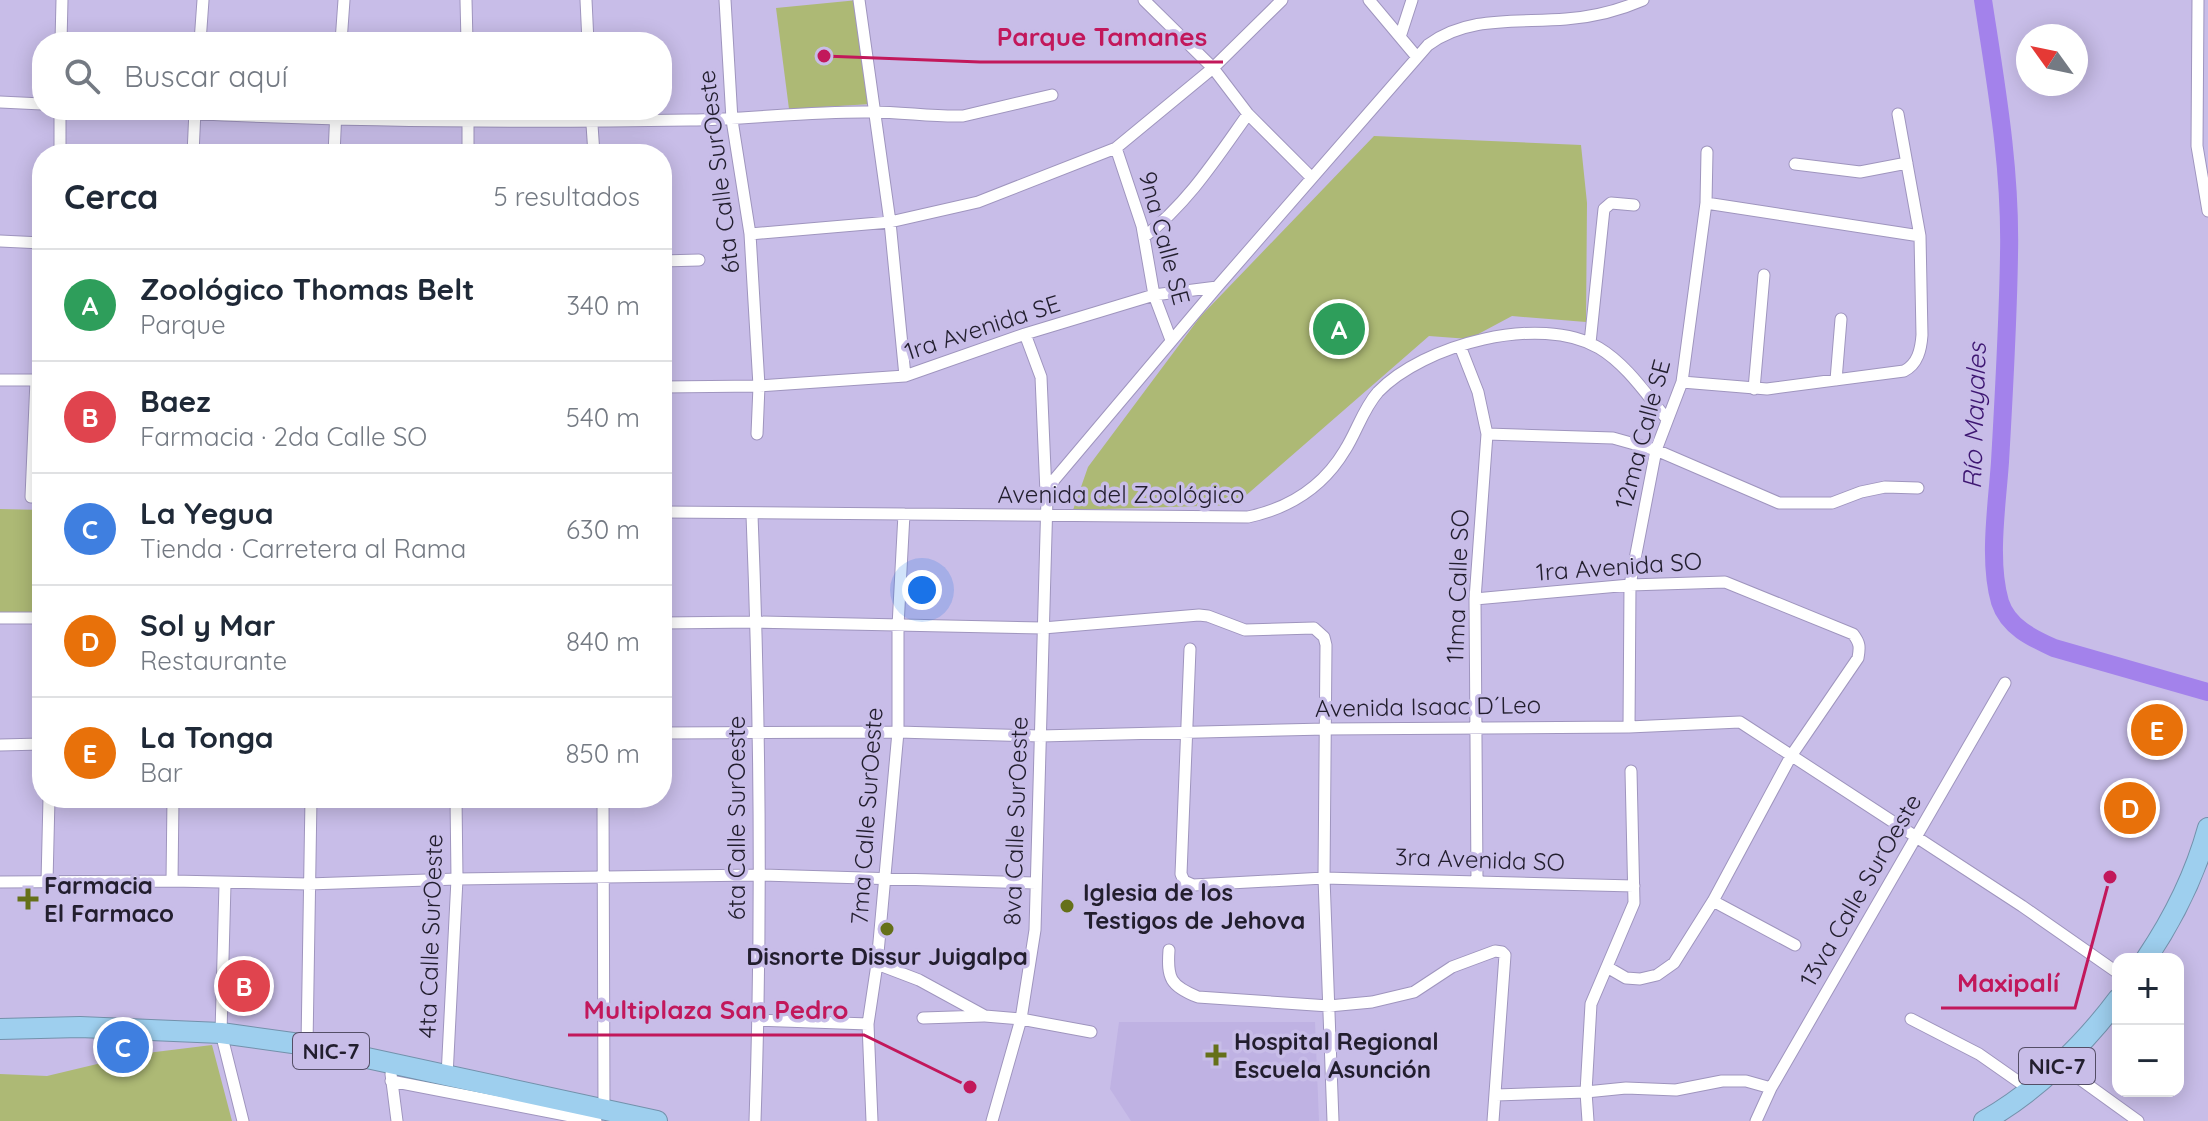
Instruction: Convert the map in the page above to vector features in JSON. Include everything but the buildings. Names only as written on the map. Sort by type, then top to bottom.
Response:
[{"type":"highway","points":[[2149,953],[2181,898],[2201,853],[2208,828]]},
{"type":"highway","name":"NIC-7","points":[[1984,1121],[2002,1111],[2059,1064],[2112,1007]]},
{"type":"highway","name":"NIC-7","points":[[0,1029],[80,1027],[221,1033],[307,1045],[390,1073],[447,1076],[530,1108],[648,1120]]},
{"type":"street","points":[[61,32],[62,0]]},
{"type":"street","points":[[201,32],[203,0]]},
{"type":"street","points":[[342,32],[344,0]]},
{"type":"street","points":[[466,0],[467,32]]},
{"type":"street","points":[[586,0],[588,32]]},
{"type":"street","name":"6ta Calle SurOeste","points":[[725,0],[732,120],[750,234],[759,386],[757,434]]},
{"type":"street","points":[[859,0],[890,222],[905,376]]},
{"type":"street","points":[[1144,0],[1213,68],[1248,114],[1311,177]]},
{"type":"street","points":[[750,234],[890,222],[978,202],[1116,148],[1213,68],[1282,0]]},
{"type":"street","points":[[1369,0],[1416,56]]},
{"type":"street","points":[[1400,37],[1412,0]]},
{"type":"street","points":[[1047,498],[1054,480],[1067,463],[1416,56],[1439,37],[1454,30],[1483,23],[1599,16],[1643,0]]},
{"type":"street","points":[[2198,0],[2197,146],[2208,211]]},
{"type":"street","points":[[672,118],[732,120],[873,112],[963,116],[1052,95]]},
{"type":"street","points":[[0,102],[32,104]]},
{"type":"street","points":[[1144,237],[1170,217],[1192,193],[1248,114]]},
{"type":"street","points":[[1682,382],[1754,389],[1904,371],[1913,365],[1922,335],[1920,236],[1898,114]]},
{"type":"street","points":[[60,120],[60,144]]},
{"type":"street","points":[[193,144],[195,120]]},
{"type":"street","points":[[335,144],[336,120]]},
{"type":"street","points":[[468,120],[468,144]]},
{"type":"street","points":[[591,120],[593,144]]},
{"type":"street","name":"9na Calle SE","points":[[1116,148],[1144,237],[1154,295],[1171,340]]},
{"type":"street","name":"12ma Calle SE","points":[[1629,727],[1630,585],[1656,450],[1682,382],[1706,203],[1707,152]]},
{"type":"street","points":[[1795,164],[1860,172],[1907,163]]},
{"type":"street","points":[[1590,343],[1604,209],[1611,203],[1634,205]]},
{"type":"street","points":[[1706,203],[1920,236]]},
{"type":"street","points":[[0,241],[32,243]]},
{"type":"street","points":[[672,261],[699,260]]},
{"type":"street","points":[[1754,389],[1764,275]]},
{"type":"street","name":"1ra Avenida SE","points":[[672,387],[759,386],[905,376],[1025,334],[1154,295],[1217,287]]},
{"type":"street","points":[[1836,380],[1841,319]]},
{"type":"street","name":"8va Calle SurOeste","points":[[992,1121],[1021,1019],[1035,930],[1047,498],[1041,377],[1025,334]]},
{"type":"street","name":"Avenida del Zoológico","points":[[672,512],[1248,517],[1284,508],[1323,478],[1345,450],[1366,408],[1390,380],[1427,358],[1486,337],[1507,334],[1568,336],[1590,343],[1617,361],[1666,418]]},
{"type":"street","name":"11ma Calle SO","points":[[1460,346],[1478,392],[1487,434],[1475,599],[1477,880]]},
{"type":"street","points":[[0,380],[32,380]]},
{"type":"street","points":[[1487,434],[1613,438],[1656,450],[1779,503],[1832,503],[1885,487],[1918,488]]},
{"type":"street","name":"7ma Calle SurOeste","points":[[872,1121],[868,1024],[877,964],[898,732],[898,626],[904,514]]},
{"type":"street","name":"6ta Calle SurOeste","points":[[752,515],[758,875],[755,1121]]},
{"type":"street","name":"1ra Avenida SO","points":[[1475,599],[1630,585],[1725,582],[1853,634],[1860,648],[1858,658],[1791,756]]},
{"type":"street","points":[[672,623],[1043,628],[1199,615],[1217,618],[1245,630],[1314,628],[1324,637],[1326,645],[1324,878],[1333,1121]]},
{"type":"street","points":[[0,618],[32,618]]},
{"type":"street","points":[[1185,732],[1190,649]]},
{"type":"street","name":"13va Calle SurOeste","points":[[1756,1121],[1771,1088],[2005,683]]},
{"type":"street","name":"Avenida Isaac D´Leo","points":[[672,733],[898,732],[1040,736],[1326,729],[1629,727],[1740,722],[2022,906],[2112,969]]},
{"type":"street","name":"3ra Avenida SO","points":[[1185,732],[1181,874],[1184,881],[1193,885],[1324,878],[1634,886]]},
{"type":"street","points":[[0,745],[32,744]]},
{"type":"street","points":[[1607,967],[1626,978],[1657,975],[1674,963],[1713,901],[1791,756]]},
{"type":"street","points":[[1588,1121],[1586,1092],[1591,1004],[1634,903],[1631,771]]},
{"type":"street","points":[[47,882],[49,808]]},
{"type":"street","points":[[172,881],[173,808]]},
{"type":"street","points":[[307,1045],[311,808]]},
{"type":"street","name":"4ta Calle SurOeste","points":[[447,1076],[457,879],[456,808]]},
{"type":"street","points":[[600,1115],[603,808]]},
{"type":"street","points":[[0,882],[308,884],[758,875],[1036,883]]},
{"type":"street","points":[[225,884],[221,1033],[243,1121]]},
{"type":"street","points":[[1713,901],[1795,945]]},
{"type":"street","points":[[1169,950],[1167,973],[1182,991],[1198,997],[1329,1006],[1398,998],[1425,986],[1452,967],[1495,951],[1502,952],[1505,955],[1493,1121]]},
{"type":"street","points":[[877,964],[919,980],[985,1016]]},
{"type":"street","points":[[923,1018],[985,1016],[1021,1019],[1091,1032]]},
{"type":"street","points":[[1911,1019],[1979,1054],[2029,1089]]},
{"type":"street","points":[[758,1020],[868,1024]]},
{"type":"street","points":[[2059,1064],[2138,1121]]},
{"type":"street","points":[[397,1121],[390,1073],[530,1108]]},
{"type":"street","points":[[1496,1095],[1626,1088],[1676,1090],[1722,1081],[1746,1081],[1771,1088]]},
{"type":"shaded area","name":"Hospital Regional Escuela Asunción","points":[[1119,1022],[1315,1022],[1319,1121],[1131,1121],[1110,1089]]},
{"type":"green space","points":[[858,0],[871,104],[789,109],[776,8]]},
{"type":"green space","points":[[1374,136],[1581,145],[1587,203],[1586,322],[1512,316],[1469,339],[1429,336],[1235,505],[1073,510],[1088,467],[1200,317]]},
{"type":"green space","points":[[0,509],[32,510],[32,615],[0,614]]},
{"type":"green space","points":[[212,1045],[232,1121],[0,1121],[0,1074],[47,1076],[139,1054]]},
{"type":"waterway","name":"Río Mayales","points":[[1983,0],[2002,127],[2009,223],[2006,358],[1994,533],[1996,586],[2000,602],[2015,625],[2054,648],[2208,692]]},
{"type":"place","name":"Parque Tamanes","points":[[824,56]]},
{"type":"place","name":"Zoológico Thomas Belt","points":[[1339,329]]},
{"type":"place","name":"La Tonga","points":[[2157,730]]},
{"type":"place","name":"Sol y Mar","points":[[2130,808]]},
{"type":"place","name":"Maxipalí","points":[[2110,877]]},
{"type":"place","name":"Farmacia El Farmaco","points":[[28,899]]},
{"type":"place","name":"Iglesia de los Testigos de Jehova","points":[[1067,906]]},
{"type":"place","name":"Disnorte Dissur Juigalpa","points":[[887,929]]},
{"type":"place","name":"Baez","points":[[244,986]]},
{"type":"place","name":"La Yegua","points":[[123,1047]]},
{"type":"place","name":"Hospital Regional Escuela Asunción","points":[[1216,1055]]},
{"type":"place","name":"Multiplaza San Pedro","points":[[970,1087]]}]
